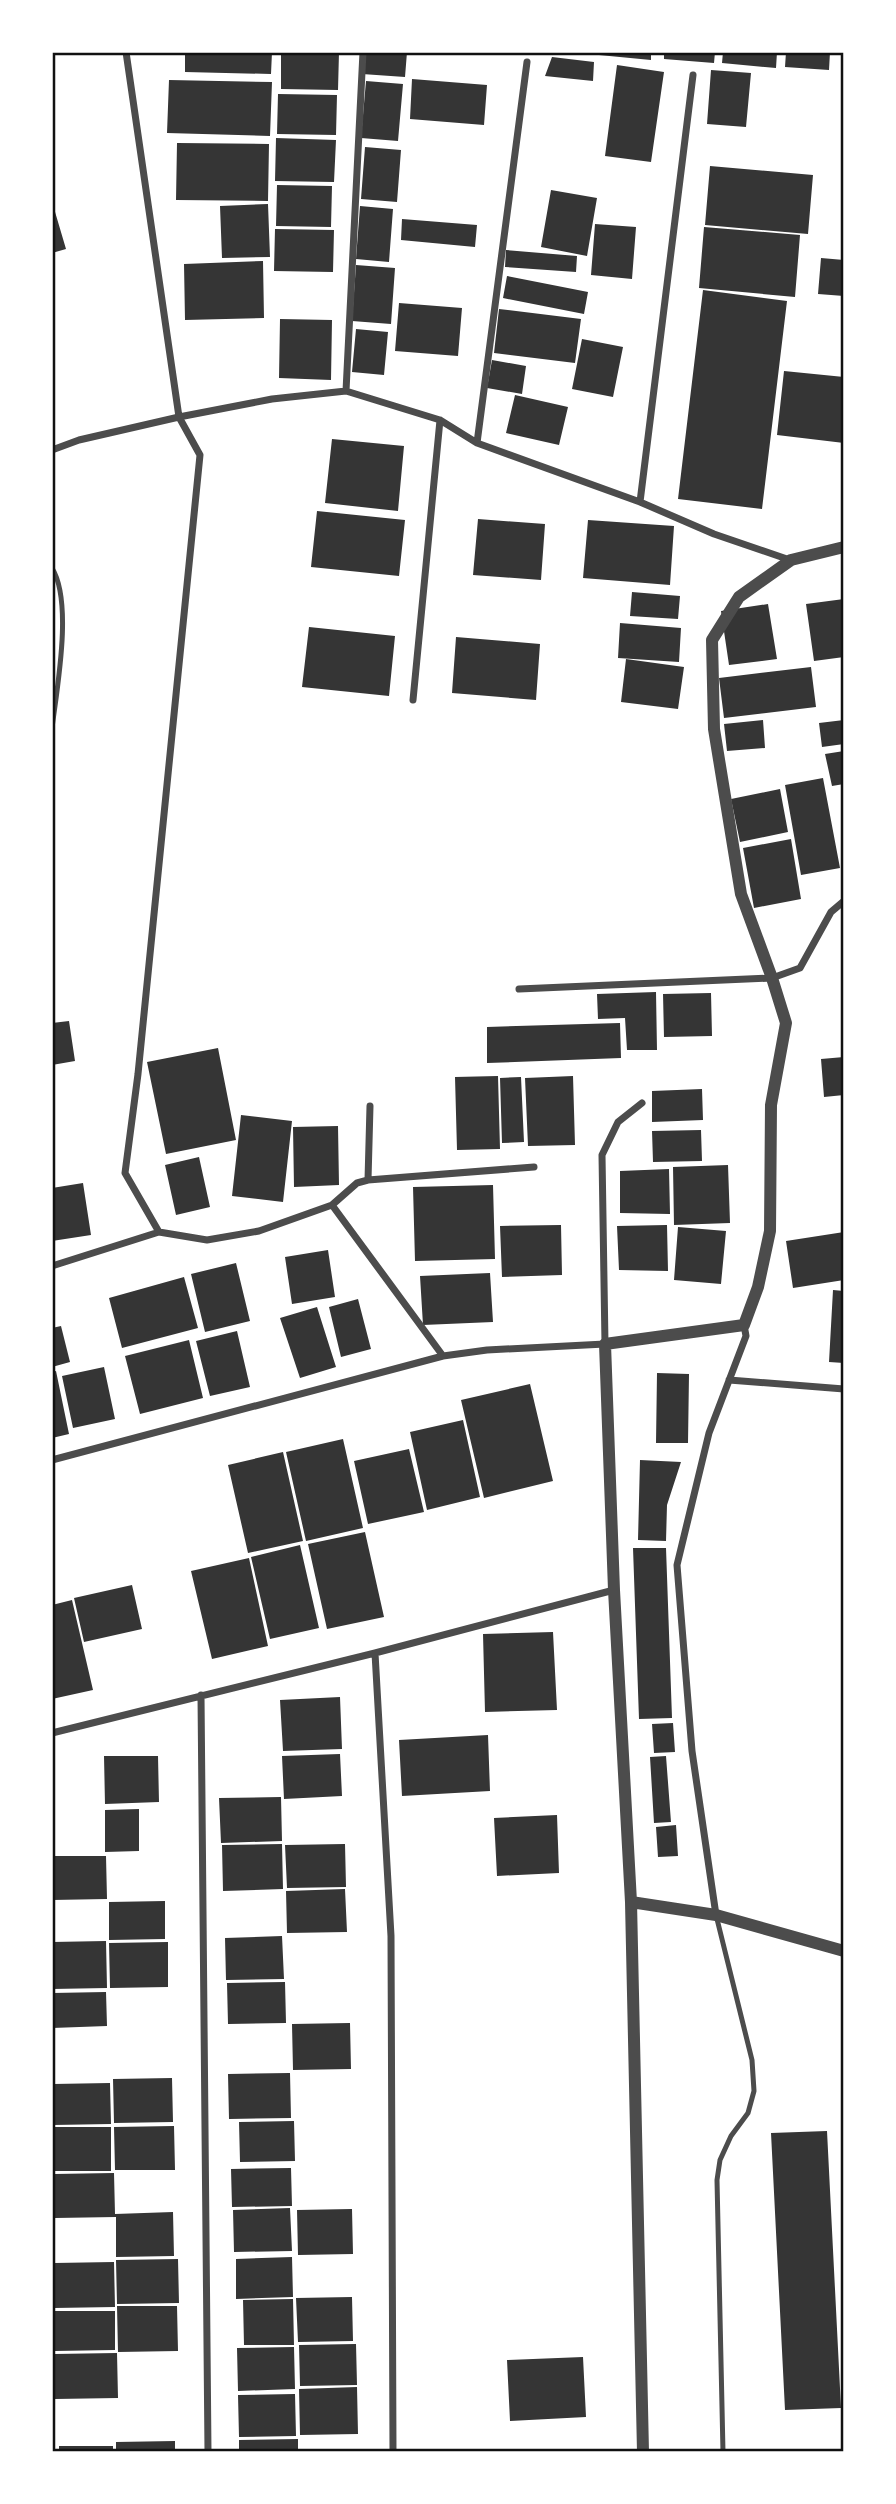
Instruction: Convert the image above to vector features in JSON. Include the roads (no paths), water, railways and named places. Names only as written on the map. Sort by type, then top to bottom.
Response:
[{"type":"street","points":[[126,52],[179,417],[200,455],[138,1074],[125,1173],[159,1232]]},
{"type":"street","points":[[346,391],[363,52]]},
{"type":"street","points":[[477,443],[527,62]]},
{"type":"street","points":[[640,502],[694,75]]},
{"type":"street","points":[[52,450],[79,440],[179,417],[272,399],[346,391],[440,420],[477,443],[640,502],[714,534],[791,560]]},
{"type":"street","points":[[413,700],[440,420]]},
{"type":"street","points":[[716,1915],[692,1751],[677,1565],[709,1433],[746,1336],[744,1325],[758,1287],[770,1231],[771,1105],[786,1023],[741,894],[714,729],[712,640],[739,597],[791,560],[844,547]]},
{"type":"street","points":[[519,989],[772,978],[800,968],[831,912],[844,901]]},
{"type":"street","points":[[642,1103],[618,1122],[602,1155],[605,1344],[614,1590],[631,1902],[643,2452]]},
{"type":"street","points":[[368,1180],[370,1106]]},
{"type":"street","points":[[52,1266],[159,1232],[207,1240],[259,1231],[332,1205],[357,1183],[368,1180],[534,1167]]},
{"type":"street","points":[[332,1205],[443,1356]]},
{"type":"street","points":[[52,1460],[443,1356],[487,1350],[605,1344],[744,1325]]},
{"type":"street","points":[[729,1380],[844,1389]]},
{"type":"street","points":[[52,1733],[375,1653],[614,1590]]},
{"type":"street","points":[[375,1653],[391,1936],[393,2452]]},
{"type":"street","points":[[201,1695],[208,2452]]},
{"type":"street","points":[[631,1902],[716,1915],[844,1951]]},
{"type":"lane","points":[[52,568],[59,578],[63,624],[52,728]]},
{"type":"lane","points":[[716,1915],[752,2060],[754,2091],[748,2113],[731,2136],[720,2160],[717,2180],[723,2452]]}]
